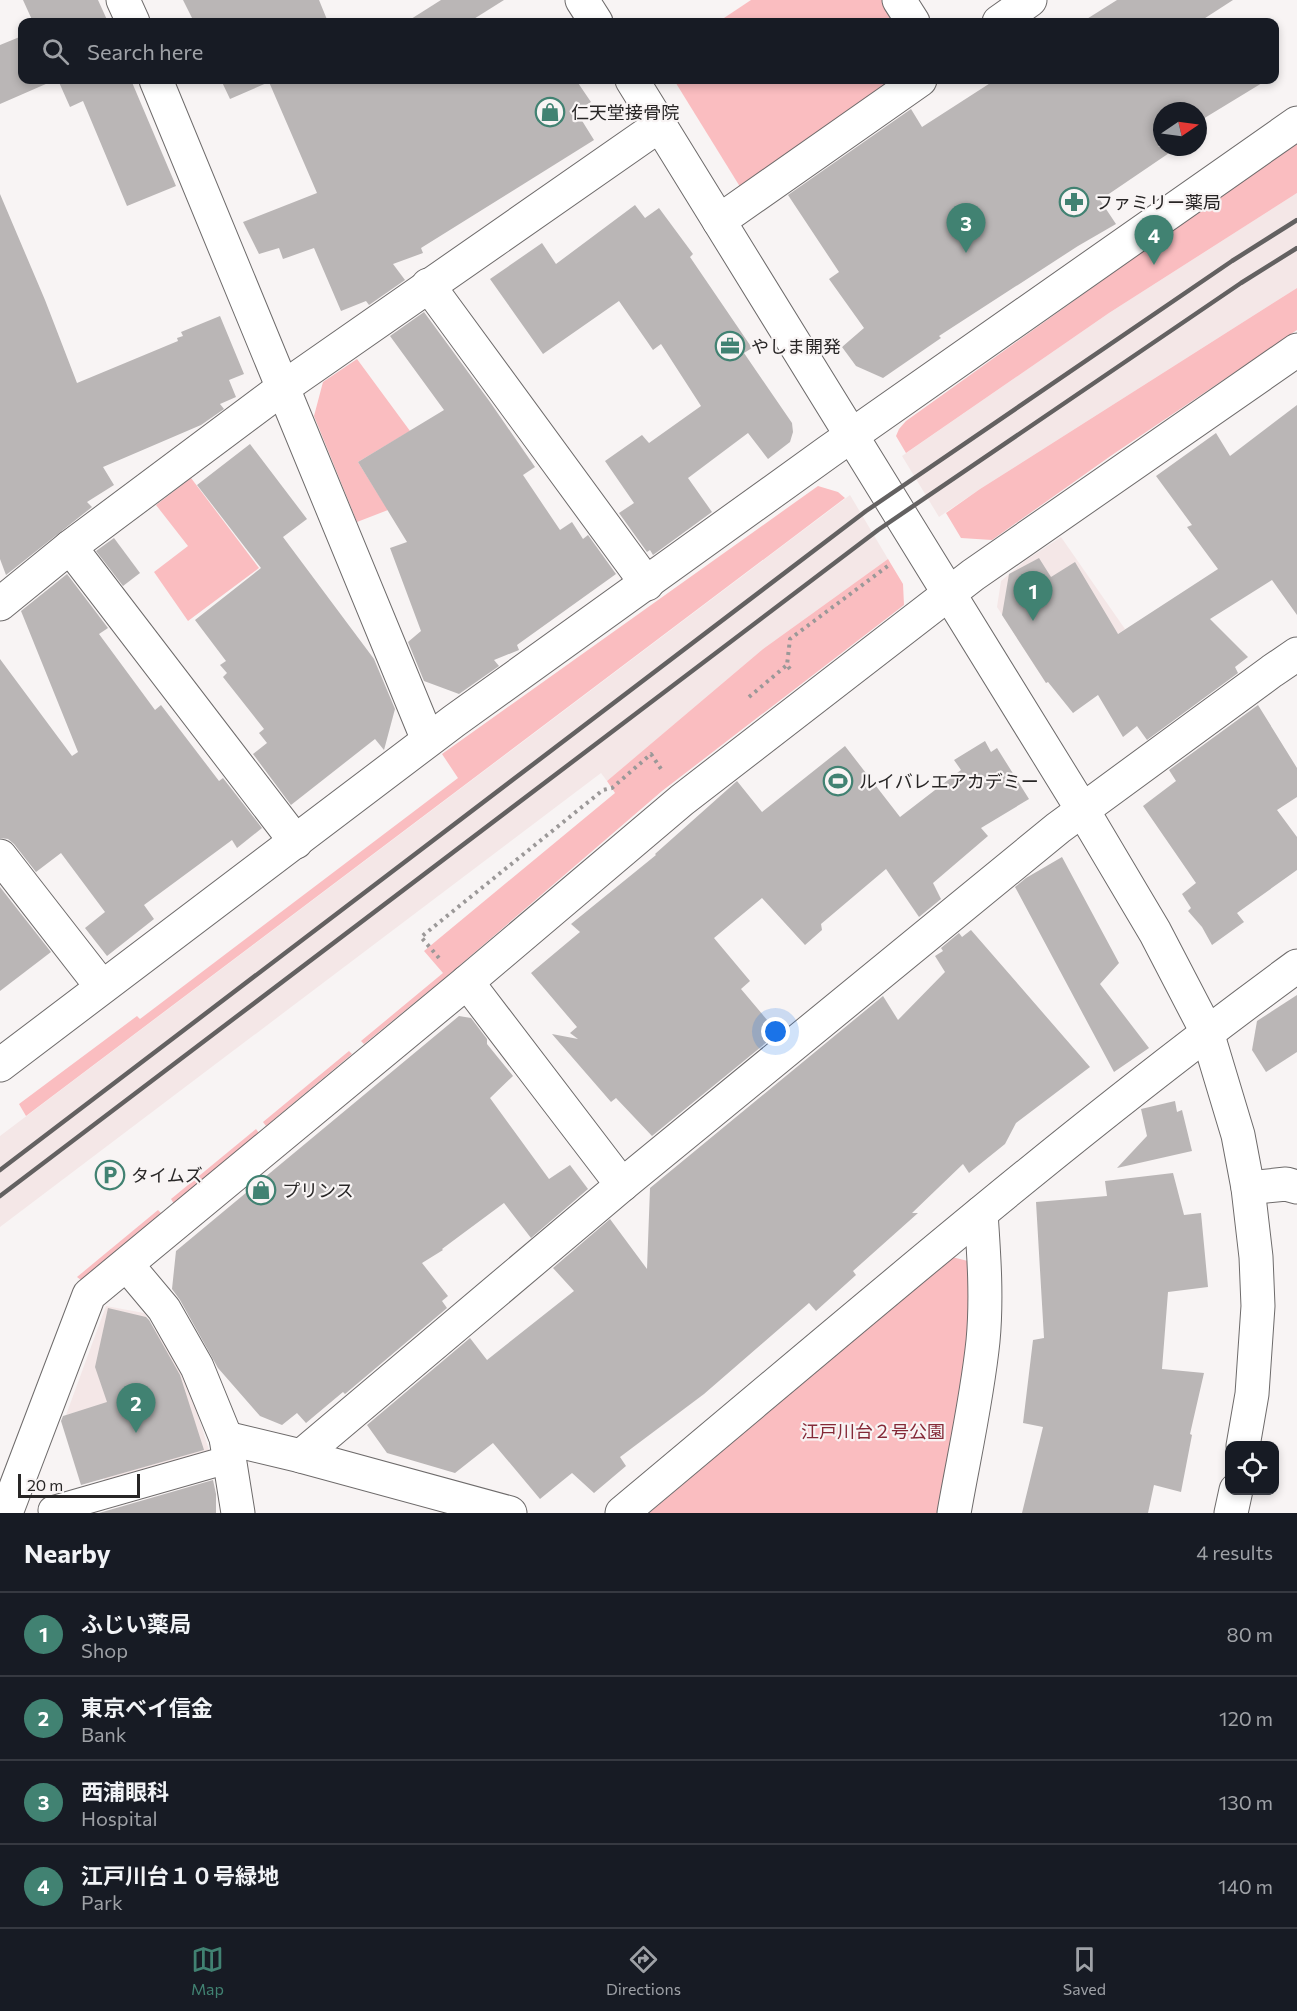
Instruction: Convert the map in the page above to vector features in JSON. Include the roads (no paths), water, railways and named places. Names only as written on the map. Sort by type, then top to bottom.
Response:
[{"type":"street","points":[[123,0],[131,18]]},
{"type":"street","points":[[582,0],[593,18]]},
{"type":"street","points":[[899,0],[910,18]]},
{"type":"street","points":[[1005,18],[1030,0]]},
{"type":"street","points":[[158,84],[428,740]]},
{"type":"street","points":[[634,84],[1082,809],[1155,932],[1207,1032],[1238,1135],[1248,1188],[1256,1257],[1258,1306],[1245,1441]]},
{"type":"street","points":[[719,221],[914,84]]},
{"type":"street","points":[[0,1065],[428,740],[853,436],[1297,123]]},
{"type":"street","points":[[0,604],[70,548],[284,387],[660,125]]},
{"type":"street","points":[[428,285],[646,584]]},
{"type":"street","points":[[6,1513],[88,1295],[127,1265],[682,800],[949,594],[1198,417],[1297,350]]},
{"type":"street","points":[[70,548],[296,842]]},
{"type":"street","points":[[301,1456],[622,1185],[1082,809],[1297,654]]},
{"type":"street","points":[[0,856],[102,987]]},
{"type":"street","points":[[622,1513],[981,1214],[1207,1032],[1297,966]]},
{"type":"street","points":[[464,984],[622,1185]]},
{"type":"street","points":[[1248,1188],[1286,1184],[1297,1187]]},
{"type":"street","points":[[954,1513],[978,1382],[983,1339],[985,1286],[981,1214]]},
{"type":"street","points":[[127,1265],[164,1309],[197,1367],[229,1449],[238,1513]]},
{"type":"street","points":[[52,1510],[229,1449],[301,1456],[510,1513]]},
{"type":"street","points":[[1231,1513],[1235,1495]]},
{"type":"railway","points":[[0,1170],[866,511],[1232,261],[1297,220]]},
{"type":"railway","points":[[0,1196],[878,530],[1241,283],[1297,248]]},
{"type":"place","name":"仁天堂接骨院","points":[[550,112]]},
{"type":"place","name":"ファミリー薬局","points":[[1074,202]]},
{"type":"place","name":"西浦眼科","points":[[966,253]]},
{"type":"place","name":"江戸川台１０号緑地","points":[[1154,265]]},
{"type":"place","name":"やしま開発","points":[[730,346]]},
{"type":"place","name":"ふじい薬局","points":[[1033,621]]},
{"type":"place","name":"ルイバレエアカデミー","points":[[838,781]]},
{"type":"place","name":"タイムズ","points":[[110,1175]]},
{"type":"place","name":"プリンス","points":[[261,1190]]},
{"type":"place","name":"東京ベイ信金","points":[[136,1433]]},
{"type":"park label","name":"江戸川台２号公園","points":[[873,1431]]}]
